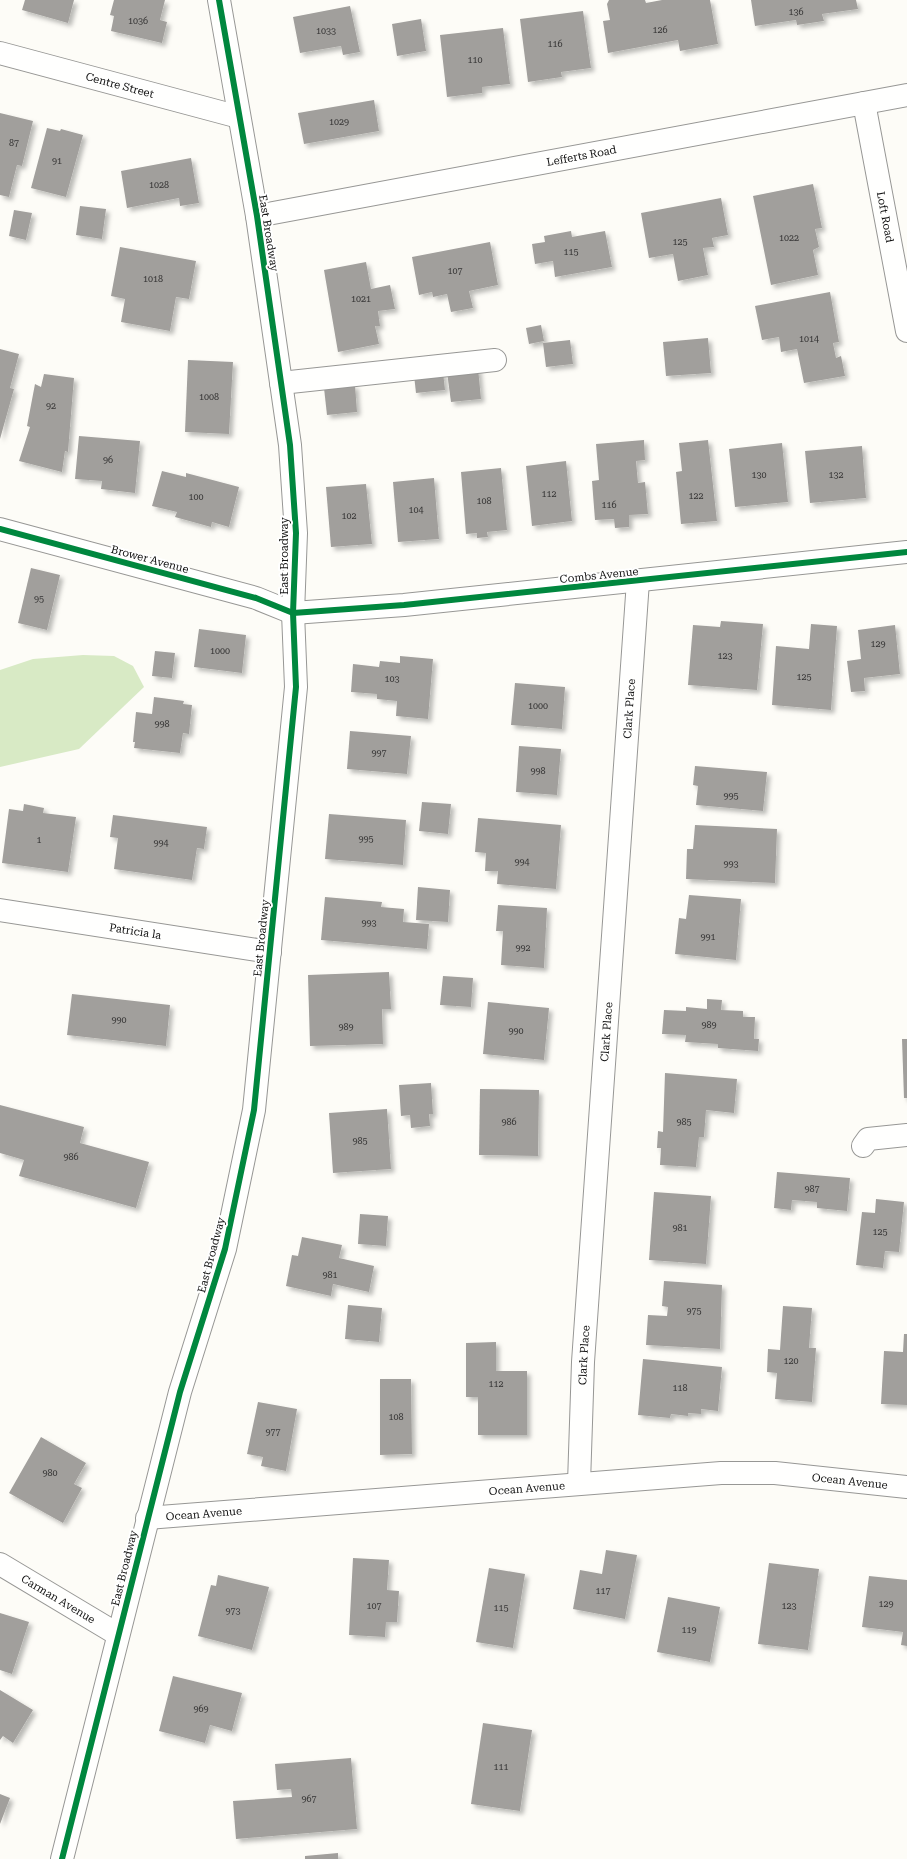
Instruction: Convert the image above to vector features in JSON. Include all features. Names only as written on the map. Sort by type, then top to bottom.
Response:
[{"type":"street","name":"East Broadway","points":[[62,1859],[84,1777],[118,1634],[180,1392],[225,1249],[254,1110],[296,687],[294,613],[296,533],[290,445],[256,216],[219,0]]},
{"type":"street","name":"Centre Street","points":[[0,53],[239,117]]},
{"type":"street","name":"Lefferts Road","points":[[256,216],[907,95]]},
{"type":"street","name":"Loft Road","points":[[864,103],[907,331]]},
{"type":"street","points":[[281,383],[495,360]]},
{"type":"street","name":"Brower Avenue","points":[[0,529],[256,598],[294,613]]},
{"type":"street","name":"Combs Avenue","points":[[294,613],[404,606],[907,552]]},
{"type":"street","name":"Clark Place","points":[[579,1483],[584,1354],[638,581]]},
{"type":"street","name":"Patricia la","points":[[0,910],[270,952]]},
{"type":"street","points":[[863,1146],[868,1139],[907,1135]]},
{"type":"street","name":"Ocean Avenue","points":[[147,1518],[721,1473],[775,1473],[907,1487]]},
{"type":"street","name":"Carman Avenue","points":[[0,1564],[118,1634]]},
{"type":"green space","points":[[83,655],[114,656],[133,666],[144,687],[79,749],[0,767],[0,670],[33,659]]},
{"type":"building","points":[[25,0],[74,0],[68,23],[22,10]]},
{"type":"building","points":[[114,0],[165,0],[160,20],[167,22],[162,43],[111,31],[114,16],[110,15]]},
{"type":"building","points":[[609,0],[645,0],[646,3],[662,0],[710,0],[718,44],[680,51],[678,40],[608,53],[603,21],[610,20],[607,4]]},
{"type":"building","points":[[751,0],[856,0],[858,9],[822,14],[824,21],[797,25],[796,20],[755,26]]},
{"type":"building","points":[[350,6],[360,52],[343,55],[341,46],[300,53],[293,17]]},
{"type":"building","points":[[583,11],[591,68],[561,72],[562,77],[528,82],[520,19]]},
{"type":"building","points":[[421,19],[426,51],[397,56],[392,24]]},
{"type":"building","points":[[503,28],[510,84],[482,87],[482,93],[447,97],[440,35]]},
{"type":"building","points":[[374,100],[379,131],[304,144],[298,113]]},
{"type":"building","points":[[0,113],[33,121],[22,166],[17,165],[9,197],[0,195]]},
{"type":"building","points":[[47,128],[60,131],[61,129],[83,135],[66,197],[31,188]]},
{"type":"building","points":[[191,158],[199,203],[180,206],[179,198],[127,208],[121,171]]},
{"type":"building","points":[[813,184],[822,228],[815,229],[819,247],[813,250],[818,275],[771,285],[753,196]]},
{"type":"building","points":[[721,198],[728,235],[712,238],[714,247],[703,248],[708,275],[678,281],[673,254],[649,258],[641,213]]},
{"type":"building","points":[[80,206],[106,209],[102,239],[76,235]]},
{"type":"building","points":[[14,210],[32,213],[26,240],[9,236]]},
{"type":"building","points":[[571,231],[572,237],[605,231],[612,267],[555,277],[553,261],[535,264],[532,244],[545,242],[544,236]]},
{"type":"building","points":[[490,242],[498,285],[469,291],[473,308],[451,312],[447,294],[433,297],[432,292],[419,295],[412,257]]},
{"type":"building","points":[[120,247],[196,261],[189,299],[176,297],[170,331],[121,322],[125,299],[111,296]]},
{"type":"building","points":[[366,262],[371,289],[390,285],[395,309],[378,311],[380,326],[375,326],[379,344],[338,352],[324,270]]},
{"type":"building","points":[[830,292],[839,342],[833,343],[836,358],[841,356],[845,376],[804,383],[797,349],[781,352],[779,337],[762,340],[755,306]]},
{"type":"building","points":[[541,325],[544,341],[529,344],[526,328]]},
{"type":"building","points":[[708,338],[711,373],[666,376],[663,342]]},
{"type":"building","points":[[570,340],[573,364],[546,367],[543,343]]},
{"type":"building","points":[[0,349],[19,354],[10,388],[14,389],[0,439]]},
{"type":"building","points":[[188,360],[233,362],[229,434],[185,432]]},
{"type":"building","points":[[478,368],[481,399],[451,402],[447,372]]},
{"type":"building","points":[[443,372],[445,390],[416,393],[414,375]]},
{"type":"building","points":[[44,374],[74,378],[68,452],[65,451],[62,472],[19,461],[30,427],[27,426],[35,384],[41,387]]},
{"type":"building","points":[[355,385],[357,412],[327,415],[324,388]]},
{"type":"building","points":[[79,436],[140,441],[135,493],[101,489],[102,481],[75,479]]},
{"type":"building","points":[[644,440],[645,460],[636,461],[638,483],[645,482],[648,514],[629,515],[629,527],[615,528],[614,519],[595,520],[592,481],[599,480],[596,444]]},
{"type":"building","points":[[708,440],[717,521],[681,524],[676,472],[682,471],[679,443]]},
{"type":"building","points":[[782,443],[788,502],[735,507],[729,449]]},
{"type":"building","points":[[862,446],[866,498],[810,503],[805,451]]},
{"type":"building","points":[[566,461],[572,521],[532,526],[526,466]]},
{"type":"building","points":[[501,468],[507,530],[487,532],[488,537],[477,538],[477,533],[466,534],[461,472]]},
{"type":"building","points":[[162,471],[186,477],[186,473],[239,487],[229,527],[212,522],[211,527],[175,517],[177,512],[152,506]]},
{"type":"building","points":[[434,478],[439,539],[398,542],[393,482]]},
{"type":"building","points":[[366,484],[372,544],[331,547],[326,487]]},
{"type":"building","points":[[31,568],[60,575],[47,630],[18,623]]},
{"type":"building","points":[[721,621],[763,624],[757,690],[688,685],[693,625],[720,627]]},
{"type":"building","points":[[811,624],[837,626],[831,710],[772,705],[776,646],[809,649]]},
{"type":"building","points":[[895,625],[900,674],[864,678],[865,691],[851,692],[847,661],[861,659],[858,630]]},
{"type":"building","points":[[199,629],[246,635],[242,673],[194,667]]},
{"type":"building","points":[[155,651],[175,653],[172,678],[152,676]]},
{"type":"building","points":[[400,656],[433,659],[428,719],[396,716],[397,701],[377,699],[377,694],[351,692],[353,664],[379,667],[380,661],[400,663]]},
{"type":"building","points":[[515,683],[565,687],[562,729],[511,725]]},
{"type":"building","points":[[154,697],[184,701],[183,704],[192,705],[189,734],[183,733],[180,753],[134,748],[135,742],[133,742],[136,712],[152,714]]},
{"type":"building","points":[[350,731],[411,736],[407,774],[347,769]]},
{"type":"building","points":[[519,746],[561,749],[557,795],[516,792]]},
{"type":"building","points":[[695,766],[767,772],[763,811],[696,805],[698,786],[693,785]]},
{"type":"building","points":[[422,802],[451,804],[448,834],[419,831]]},
{"type":"building","points":[[24,804],[44,808],[43,813],[76,817],[68,872],[2,863],[9,809],[23,811]]},
{"type":"building","points":[[329,814],[406,820],[403,865],[325,859]]},
{"type":"building","points":[[113,815],[207,827],[204,849],[197,848],[192,880],[114,869],[118,838],[110,837]]},
{"type":"building","points":[[478,818],[561,825],[556,889],[497,884],[498,871],[485,871],[486,853],[475,852]]},
{"type":"building","points":[[695,825],[777,829],[775,883],[686,879],[687,849],[693,849]]},
{"type":"building","points":[[418,887],[450,890],[448,922],[416,920]]},
{"type":"building","points":[[689,895],[741,899],[736,960],[675,954],[679,918],[686,919]]},
{"type":"building","points":[[325,897],[382,902],[381,907],[404,909],[403,922],[429,924],[427,949],[321,940]]},
{"type":"building","points":[[498,905],[547,908],[544,968],[501,965],[503,931],[496,931]]},
{"type":"building","points":[[389,972],[391,1009],[382,1009],[383,1044],[310,1046],[308,975]]},
{"type":"building","points":[[443,976],[473,978],[471,1007],[440,1005]]},
{"type":"building","points":[[72,994],[170,1005],[166,1046],[67,1035]]},
{"type":"building","points":[[707,999],[722,1000],[721,1010],[743,1011],[743,1017],[755,1017],[754,1039],[759,1039],[758,1051],[718,1048],[718,1044],[685,1042],[686,1035],[662,1034],[664,1010],[686,1011],[686,1007],[707,1009]]},
{"type":"building","points":[[488,1002],[549,1008],[544,1060],[483,1054]]},
{"type":"building","points":[[902,1039],[907,1039],[907,1098],[904,1098]]},
{"type":"building","points":[[665,1073],[737,1079],[734,1113],[706,1110],[704,1137],[699,1137],[696,1167],[660,1165],[661,1148],[657,1148],[658,1131],[663,1132]]},
{"type":"building","points":[[431,1083],[433,1114],[429,1114],[430,1126],[411,1128],[410,1115],[401,1116],[399,1085]]},
{"type":"building","points":[[480,1089],[539,1090],[538,1156],[479,1155]]},
{"type":"building","points":[[0,1105],[84,1127],[80,1143],[149,1162],[136,1208],[19,1176],[24,1160],[0,1153]]},
{"type":"building","points":[[387,1109],[391,1169],[333,1173],[329,1113]]},
{"type":"building","points":[[777,1172],[850,1178],[847,1211],[817,1208],[817,1202],[792,1200],[791,1210],[774,1208]]},
{"type":"building","points":[[654,1192],[711,1196],[706,1264],[649,1260]]},
{"type":"building","points":[[876,1199],[904,1202],[899,1252],[885,1251],[883,1268],[856,1265],[862,1212],[875,1213]]},
{"type":"building","points":[[360,1214],[388,1216],[386,1246],[358,1244]]},
{"type":"building","points":[[302,1237],[342,1245],[339,1258],[374,1266],[369,1292],[333,1284],[331,1296],[286,1286],[292,1255],[298,1256]]},
{"type":"building","points":[[664,1281],[722,1285],[720,1349],[646,1345],[648,1315],[667,1316],[668,1307],[662,1306]]},
{"type":"building","points":[[348,1305],[382,1308],[379,1342],[345,1339]]},
{"type":"building","points":[[783,1306],[812,1308],[809,1348],[816,1348],[812,1402],[775,1399],[777,1373],[767,1372],[768,1349],[780,1350]]},
{"type":"building","points":[[904,1334],[907,1334],[907,1405],[881,1404],[884,1351],[903,1352]]},
{"type":"building","points":[[496,1342],[496,1371],[527,1371],[527,1435],[478,1435],[478,1397],[466,1397],[466,1343]]},
{"type":"building","points":[[643,1359],[722,1367],[718,1411],[701,1409],[701,1414],[688,1413],[688,1416],[671,1414],[670,1418],[638,1415]]},
{"type":"building","points":[[380,1379],[411,1379],[412,1454],[380,1455]]},
{"type":"building","points":[[258,1402],[297,1409],[286,1471],[261,1466],[263,1457],[247,1454]]},
{"type":"building","points":[[41,1437],[86,1463],[74,1484],[82,1488],[63,1523],[9,1493]]},
{"type":"building","points":[[606,1550],[637,1555],[625,1619],[573,1609],[580,1570],[602,1574]]},
{"type":"building","points":[[353,1558],[389,1560],[387,1590],[399,1591],[397,1622],[386,1622],[385,1637],[349,1635]]},
{"type":"building","points":[[769,1563],[819,1569],[808,1650],[758,1644]]},
{"type":"building","points":[[489,1568],[525,1574],[513,1648],[476,1642]]},
{"type":"building","points":[[218,1575],[269,1587],[252,1650],[198,1636],[211,1585],[216,1586]]},
{"type":"building","points":[[869,1576],[907,1580],[907,1646],[901,1645],[903,1632],[862,1627]]},
{"type":"building","points":[[668,1597],[720,1607],[710,1662],[657,1652]]},
{"type":"building","points":[[0,1613],[29,1622],[12,1674],[0,1670]]},
{"type":"building","points":[[173,1676],[242,1693],[232,1731],[210,1725],[205,1743],[159,1731]]},
{"type":"building","points":[[0,1690],[33,1710],[13,1743],[3,1736],[0,1740]]},
{"type":"building","points":[[483,1723],[532,1730],[520,1811],[471,1804]]},
{"type":"building","points":[[351,1758],[357,1829],[236,1839],[233,1801],[292,1797],[291,1789],[277,1790],[275,1764]]},
{"type":"building","points":[[0,1794],[10,1798],[0,1824]]},
{"type":"building","points":[[338,1853],[338,1859],[305,1859],[305,1856]]},
{"type":"cycle path","points":[[62,1859],[180,1392],[225,1249],[254,1110],[296,687],[293,613],[296,533],[290,445],[257,216],[219,0]]},
{"type":"cycle path","points":[[0,529],[256,598],[293,613],[404,605],[907,552]]}]
